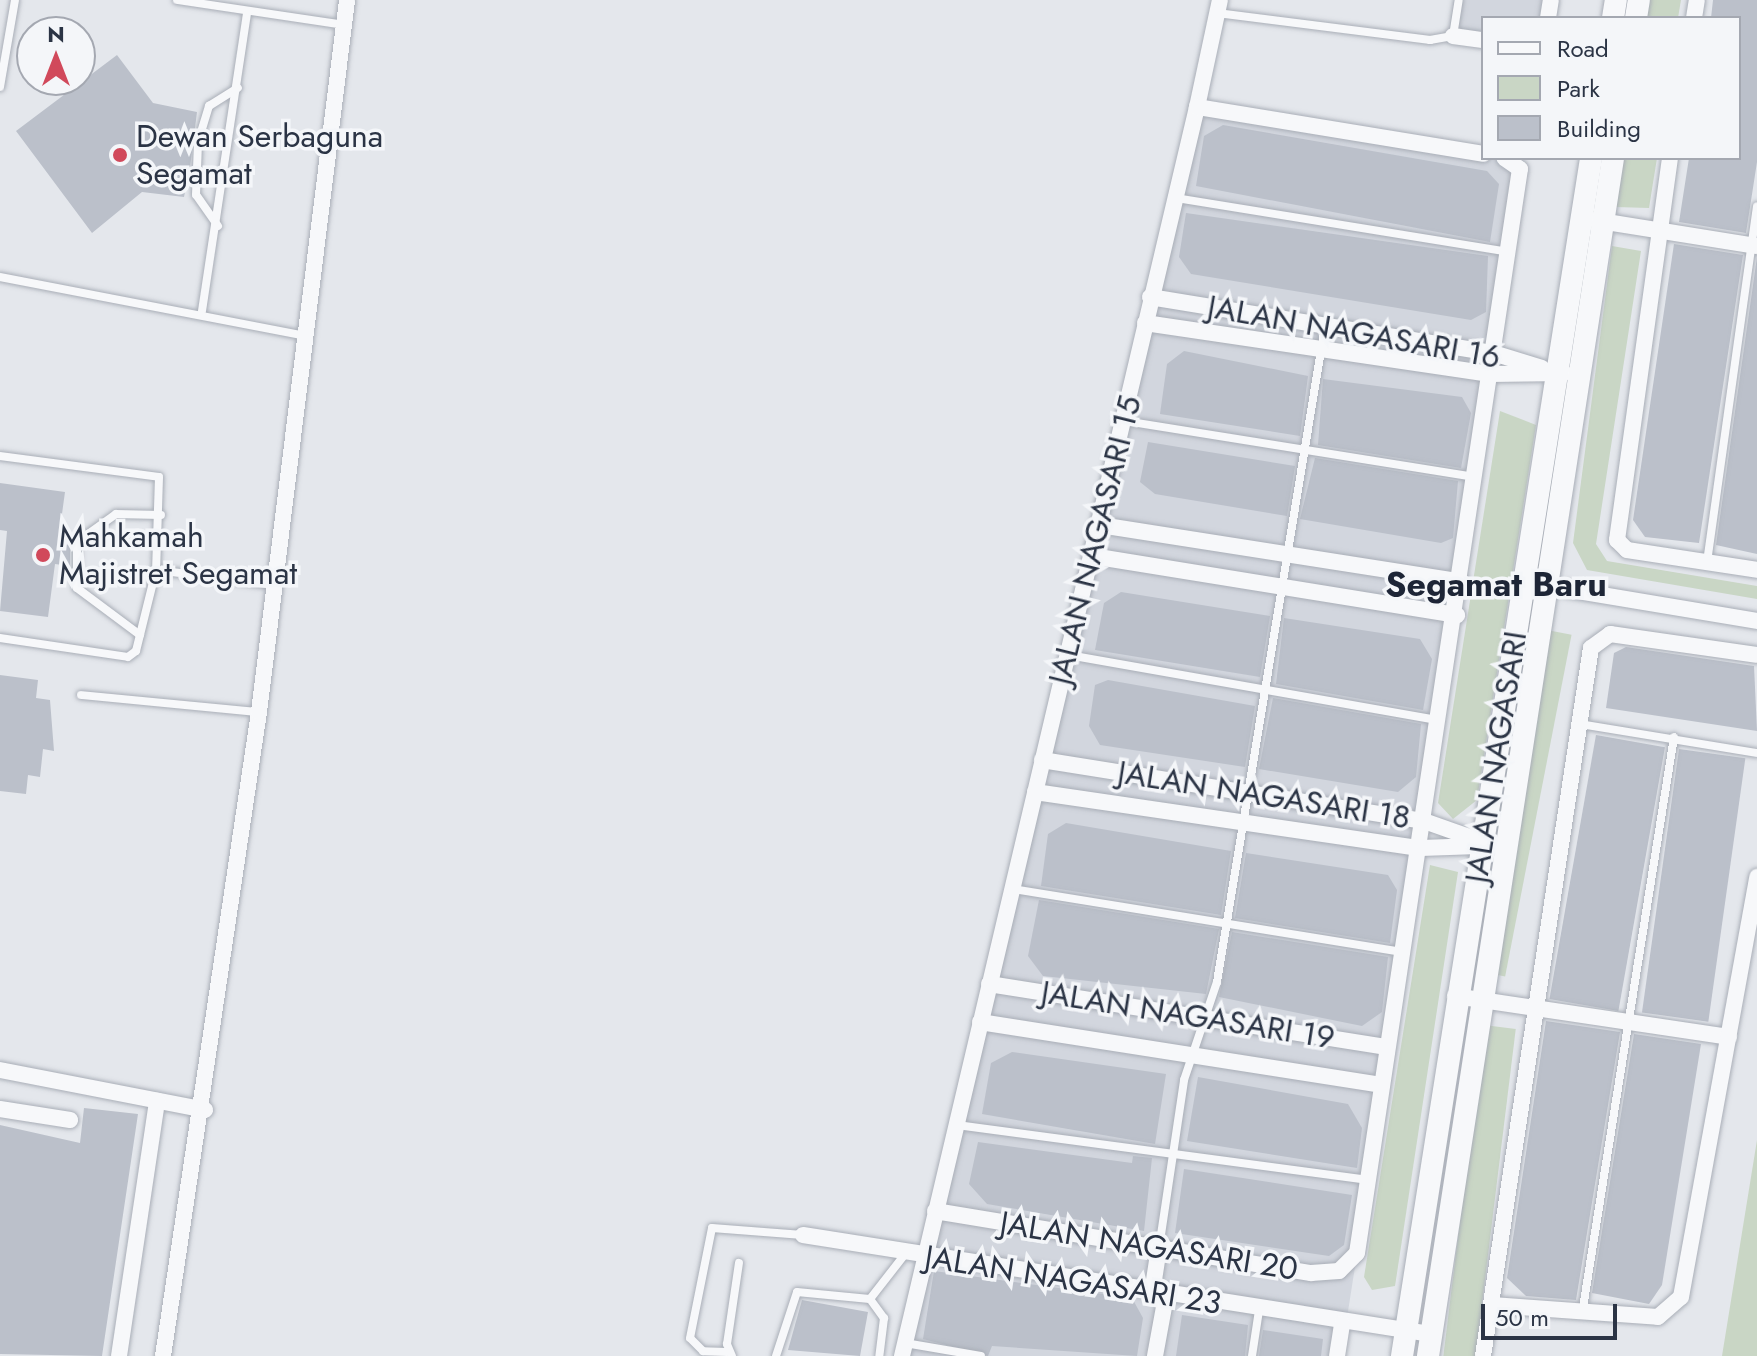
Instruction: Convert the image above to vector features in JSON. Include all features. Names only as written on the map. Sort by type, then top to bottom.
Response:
[{"type":"street","points":[[163,1356],[205,1110],[259,712],[347,0]]},
{"type":"street","name":"JALAN NAGASARI 15","points":[[903,1350],[1125,421],[1150,297],[1219,6]]},
{"type":"street","points":[[1453,36],[1481,40]]},
{"type":"street","points":[[1197,107],[1481,154]]},
{"type":"street","points":[[1368,1180],[1462,582],[1520,169],[1507,160]]},
{"type":"street","name":"JALAN NAGASARI","points":[[1591,160],[1592,220]]},
{"type":"street","name":"JALAN NAGASARI","points":[[1402,1356],[1455,996],[1524,582],[1567,373],[1592,220],[1612,160]]},
{"type":"street","points":[[1670,160],[1617,540],[1627,550],[1757,570]]},
{"type":"street","points":[[1592,220],[1754,245]]},
{"type":"street","name":"JALAN NAGASARI 16","points":[[1150,297],[1493,353],[1567,373]]},
{"type":"street","points":[[1145,323],[1490,374],[1567,373]]},
{"type":"street","name":"JALAN NAGASARI","points":[[1429,1345],[1480,1000],[1547,585],[1567,373]]},
{"type":"street","points":[[1100,525],[1462,582]]},
{"type":"street","points":[[1092,556],[1457,615]]},
{"type":"street","points":[[1524,582],[1757,621]]},
{"type":"street","points":[[1483,1356],[1532,1009],[1589,656],[1598,638],[1610,634],[1757,655]]},
{"type":"street","name":"JALAN NAGASARI 18","points":[[1042,760],[1424,821],[1483,842]]},
{"type":"street","points":[[1035,792],[1421,848],[1483,842],[1507,845]]},
{"type":"street","points":[[1492,1305],[1582,1314],[1658,1317],[1681,1297],[1757,877]]},
{"type":"street","name":"JALAN NAGASARI 19","points":[[989,984],[1387,1047]]},
{"type":"street","points":[[1455,996],[1729,1037]]},
{"type":"street","points":[[980,1022],[1381,1085]]},
{"type":"street","points":[[0,1070],[205,1110]]},
{"type":"street","points":[[119,1356],[157,1101]]},
{"type":"street","points":[[0,1109],[70,1120]]},
{"type":"street","name":"JALAN NAGASARI 20","points":[[935,1211],[1311,1273],[1339,1271],[1357,1253],[1368,1180]]},
{"type":"street","name":"JALAN NAGASARI 23","points":[[803,1235],[1159,1295],[1406,1331],[1429,1345]]},
{"type":"street","points":[[1155,1356],[1159,1248]]},
{"type":"street","points":[[1337,1356],[1342,1323]]},
{"type":"lane","points":[[0,87],[15,0]]},
{"type":"lane","points":[[177,0],[247,13],[344,25]]},
{"type":"lane","points":[[1219,6],[1394,40],[1453,36],[1459,0]]},
{"type":"lane","points":[[202,311],[218,226],[247,13]]},
{"type":"lane","points":[[218,226],[196,195],[198,142],[209,106],[238,88]]},
{"type":"lane","points":[[1175,197],[1508,252]]},
{"type":"lane","points":[[1707,564],[1754,245],[1757,206]]},
{"type":"lane","points":[[0,277],[202,311],[305,336]]},
{"type":"lane","points":[[1159,1248],[1190,1053],[1204,1018],[1227,924],[1325,326]]},
{"type":"lane","points":[[1125,421],[1476,477]]},
{"type":"lane","points":[[0,456],[159,477],[161,515],[156,570],[140,635],[128,657],[0,638]]},
{"type":"lane","points":[[140,635],[77,588],[77,542],[116,514],[161,515]]},
{"type":"lane","points":[[156,570],[275,585]]},
{"type":"lane","points":[[1067,655],[1440,720]]},
{"type":"lane","points":[[81,695],[259,712]]},
{"type":"lane","points":[[1580,724],[1757,753]]},
{"type":"lane","points":[[1582,1314],[1674,737]]},
{"type":"lane","points":[[1013,889],[1405,953]]},
{"type":"lane","points":[[957,1125],[1368,1180]]},
{"type":"lane","points":[[739,1263],[729,1354],[703,1351],[690,1338],[712,1228],[803,1235]]},
{"type":"lane","points":[[870,1299],[906,1253]]},
{"type":"lane","points":[[776,1356],[797,1292],[870,1299],[884,1318],[879,1356]]},
{"type":"lane","points":[[1252,1356],[1259,1310]]},
{"type":"lane","points":[[903,1350],[981,1356]]},
{"type":"shaded area","points":[[1454,0],[1557,0],[1555,16],[1481,16],[1481,48],[1447,43]]},
{"type":"shaded area","points":[[1191,98],[1481,147],[1481,160],[1522,160],[1527,171],[1341,1356],[897,1356]]},
{"type":"green space","points":[[1646,0],[1681,0],[1678,16],[1643,16]]},
{"type":"green space","points":[[1623,160],[1657,160],[1649,208],[1616,207]]},
{"type":"green space","points":[[1612,246],[1641,251],[1596,544],[1607,561],[1757,586],[1757,599],[1587,570],[1573,543]]},
{"type":"green space","points":[[1500,411],[1536,425],[1477,800],[1453,819],[1438,803]]},
{"type":"green space","points":[[1547,630],[1572,635],[1505,976],[1481,972]]},
{"type":"green space","points":[[1430,865],[1458,872],[1395,1286],[1372,1290],[1364,1277]]},
{"type":"green space","points":[[1484,1025],[1516,1029],[1476,1356],[1443,1356]]},
{"type":"green space","points":[[1757,1140],[1757,1356],[1722,1356]]},
{"type":"building","points":[[1713,0],[1757,0],[1757,162],[1746,233],[1679,222],[1689,160],[1741,160],[1741,16],[1711,16]]},
{"type":"building","name":"Dewan Serbaguna Segamat","points":[[117,55],[153,103],[197,112],[184,197],[142,192],[92,233],[16,131],[63,96],[96,96],[96,71]]},
{"type":"building","points":[[1223,125],[1487,171],[1499,184],[1490,242],[1196,186],[1204,136]]},
{"type":"building","points":[[1186,213],[1488,256],[1486,312],[1471,320],[1191,274],[1179,257]]},
{"type":"building","points":[[1674,244],[1743,255],[1699,543],[1645,537],[1633,520]]},
{"type":"building","points":[[1757,257],[1757,554],[1716,545]]},
{"type":"building","points":[[1184,351],[1308,376],[1300,436],[1160,414],[1167,364]]},
{"type":"building","points":[[1323,379],[1462,397],[1471,413],[1461,468],[1318,445]]},
{"type":"building","points":[[1148,442],[1295,466],[1287,516],[1155,494],[1140,482]]},
{"type":"building","points":[[1315,458],[1458,481],[1453,538],[1441,543],[1300,519]]},
{"type":"building","name":"Mahkamah Majistret Segamat","points":[[0,483],[65,492],[58,543],[70,545],[70,566],[55,564],[48,617],[0,611],[7,531],[0,530]]},
{"type":"building","points":[[1121,592],[1270,616],[1260,677],[1095,650],[1104,603]]},
{"type":"building","points":[[1284,618],[1420,639],[1432,659],[1423,710],[1276,684]]},
{"type":"building","points":[[1626,647],[1754,666],[1757,731],[1606,708],[1614,653]]},
{"type":"building","points":[[0,675],[38,680],[36,698],[50,700],[54,751],[43,749],[40,777],[28,775],[26,794],[0,791]]},
{"type":"building","points":[[1108,680],[1255,706],[1245,767],[1100,745],[1089,726],[1095,685]]},
{"type":"building","points":[[1273,698],[1421,724],[1416,777],[1398,792],[1259,769]]},
{"type":"building","points":[[1596,735],[1665,747],[1618,1011],[1549,999]]},
{"type":"building","points":[[1679,749],[1745,758],[1708,1022],[1642,1012]]},
{"type":"building","points":[[1066,823],[1231,851],[1221,915],[1041,886],[1048,834]]},
{"type":"building","points":[[1246,853],[1388,875],[1397,890],[1390,943],[1235,918]]},
{"type":"building","points":[[1039,900],[1219,929],[1206,994],[1043,976],[1028,956]]},
{"type":"building","points":[[1232,932],[1388,957],[1382,1012],[1362,1026],[1219,997]]},
{"type":"building","points":[[1546,1021],[1620,1032],[1576,1300],[1526,1296],[1507,1278]]},
{"type":"building","points":[[1634,1034],[1701,1044],[1662,1285],[1649,1304],[1592,1293]]},
{"type":"building","points":[[1012,1052],[1166,1074],[1155,1144],[982,1114],[991,1063]]},
{"type":"building","points":[[1198,1077],[1348,1104],[1362,1128],[1357,1168],[1187,1141]]},
{"type":"building","points":[[84,1108],[138,1114],[102,1356],[0,1354],[0,1125],[80,1143]]},
{"type":"building","points":[[978,1142],[1132,1163],[1133,1156],[1152,1158],[1144,1231],[987,1204],[969,1184]]},
{"type":"building","points":[[1184,1169],[1352,1195],[1344,1245],[1329,1256],[1175,1233]]},
{"type":"building","points":[[934,1271],[1132,1298],[1143,1318],[1137,1356],[992,1346],[988,1356],[923,1339]]},
{"type":"building","points":[[802,1300],[868,1312],[860,1356],[788,1350]]},
{"type":"building","points":[[1182,1315],[1248,1325],[1245,1356],[1176,1356]]},
{"type":"building","points":[[1263,1330],[1323,1339],[1321,1356],[1259,1356]]},
{"type":"place","name":"Dewan Serbaguna Segamat","points":[[120,155]]},
{"type":"place","name":"Mahkamah Majistret Segamat","points":[[43,555]]},
{"type":"district","name":"Segamat Baru","points":[[1496,585]]}]
